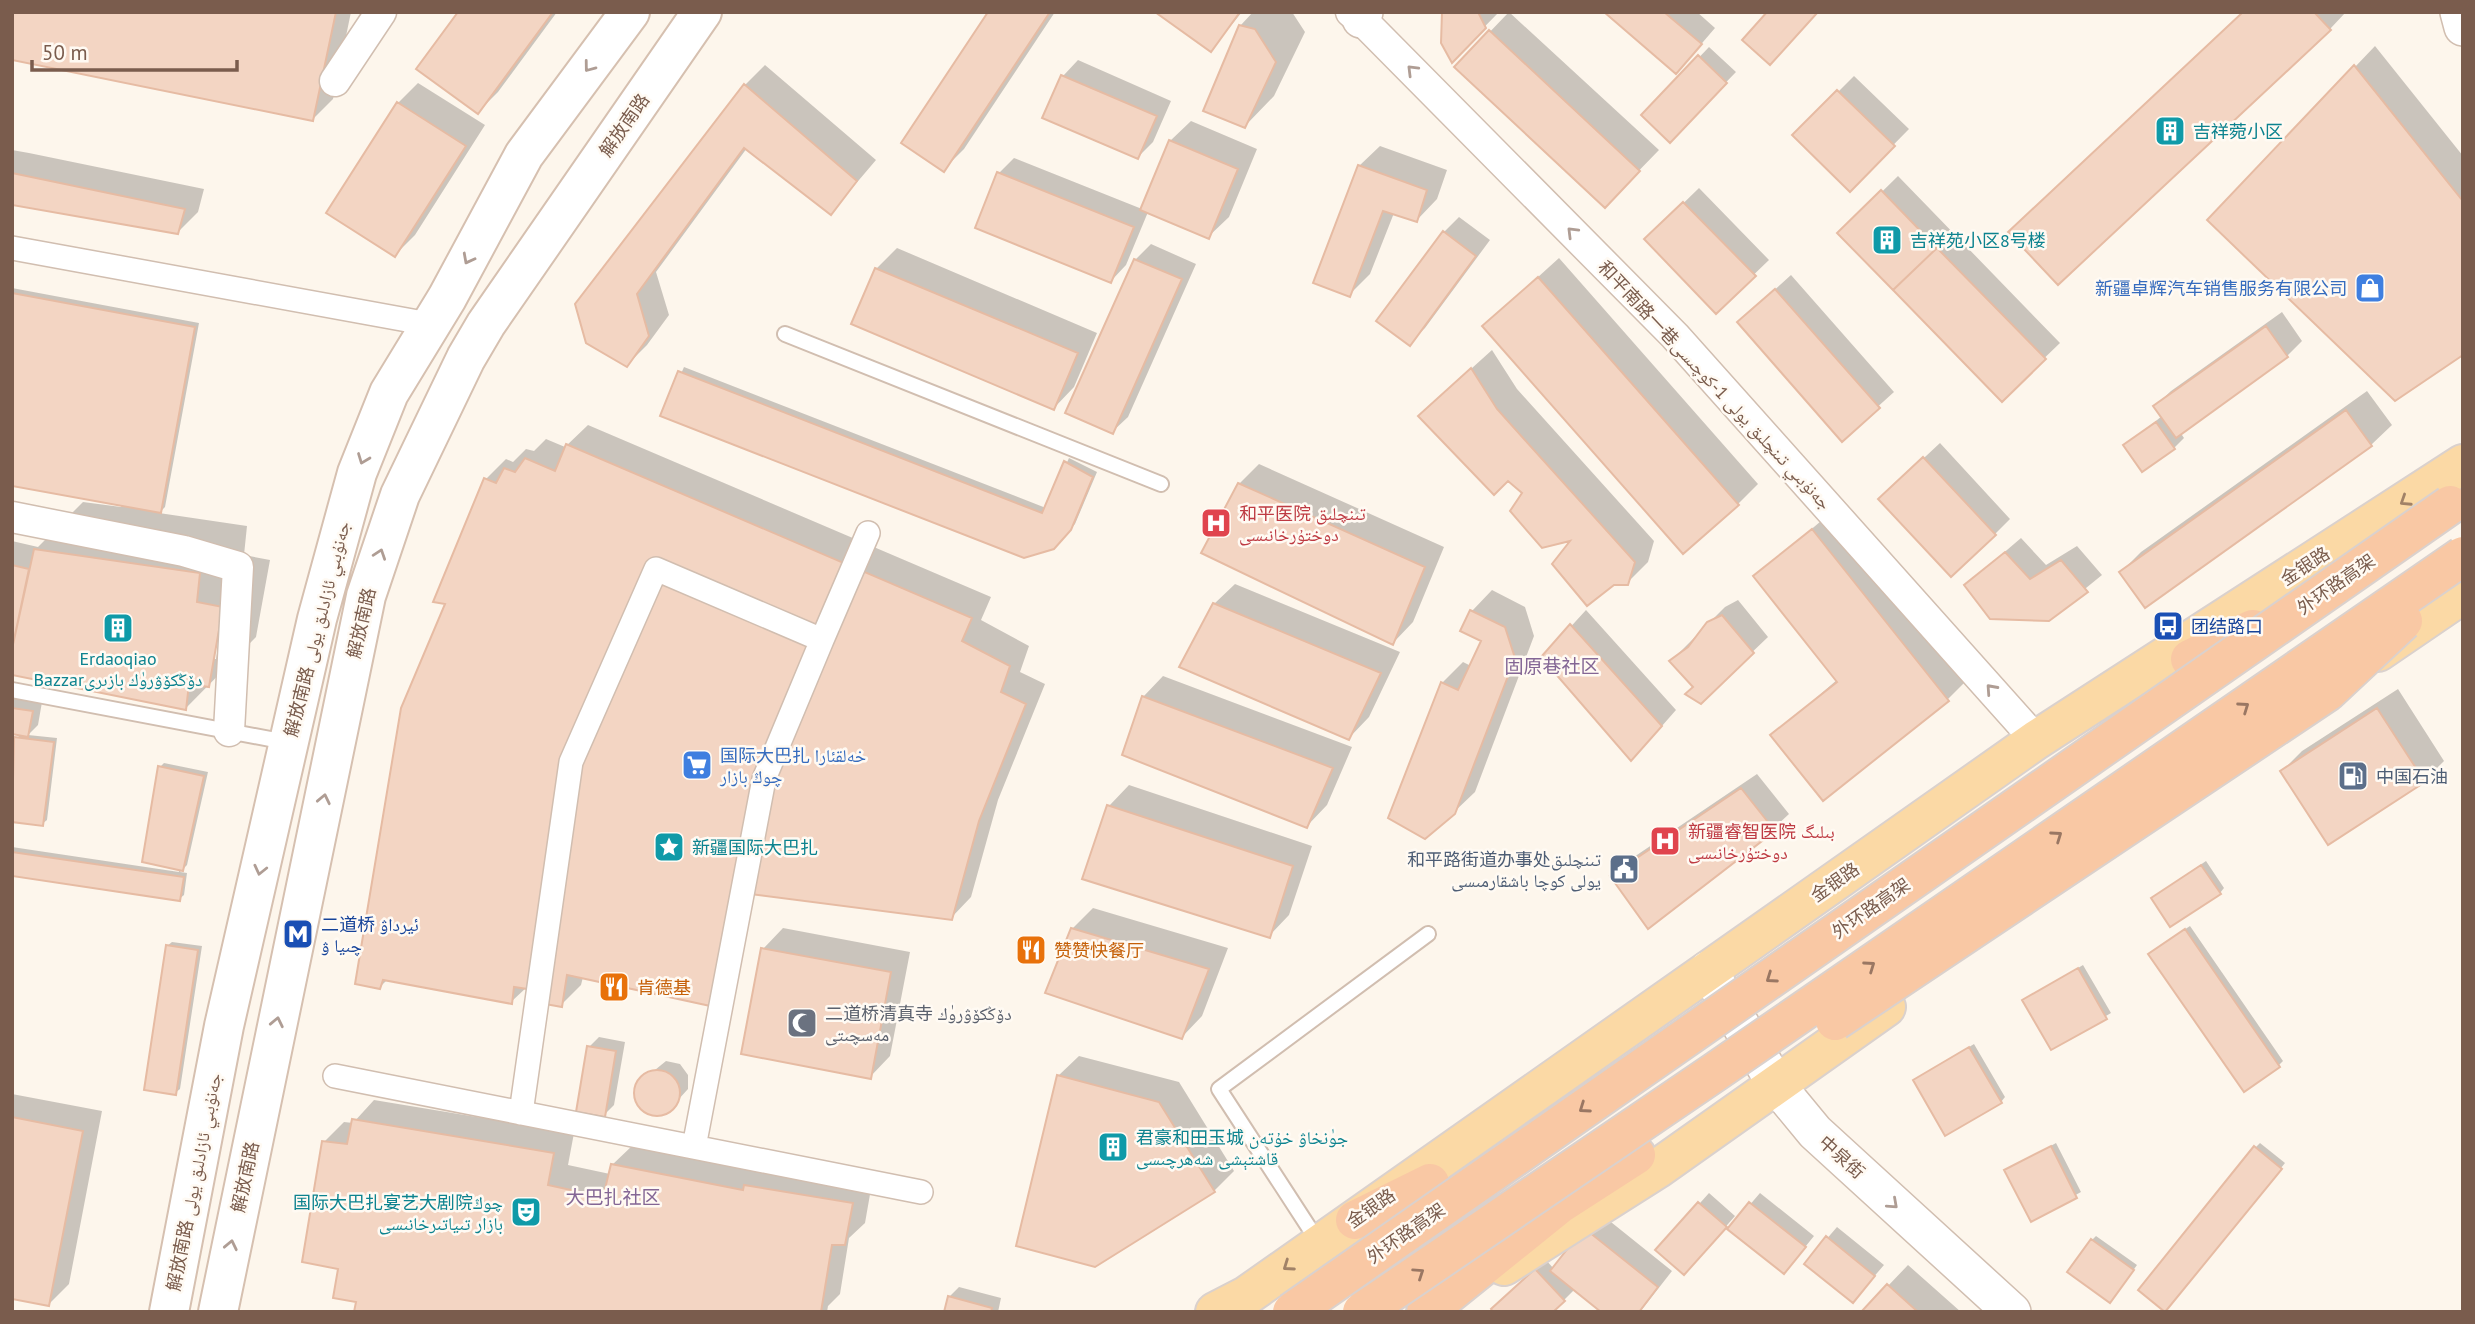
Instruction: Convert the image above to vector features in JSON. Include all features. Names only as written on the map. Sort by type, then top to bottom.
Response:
[{"type":"highway","name":"外环路高架","points":[[1292,1312],[2456,500]]},
{"type":"highway","points":[[1362,1312],[1727,1064],[2463,556]]},
{"type":"highway","points":[[1426,1312],[1560,1205],[2327,692],[2463,564]]},
{"type":"highway","points":[[1354,1220],[1430,1183],[2190,659],[2312,601]]},
{"type":"main road","name":"解放南路 جەنۇبىي ئازادلىق يولى","points":[[169,1312],[224,1026],[317,619],[358,473],[389,393],[447,298],[524,155],[630,12]]},
{"type":"main road","name":"解放南路","points":[[218,1312],[366,596],[400,495],[466,358],[486,324],[702,12]]},
{"type":"main road","name":"金银路","points":[[1215,1312],[1246,1296],[2036,740],[2463,464]]},
{"type":"main road","points":[[1432,1312],[1657,1169],[1777,1086],[2322,690],[2463,594]]},
{"type":"street","points":[[335,81],[381,12]]},
{"type":"street","points":[[2459,12],[2463,27]]},
{"type":"street","name":"和平南路一巷جەنۇبىي تىنچلىق يولى 1-كوچىسى","points":[[1359,15],[1675,336],[2036,740]]},
{"type":"street","points":[[12,248],[429,324]]},
{"type":"street","points":[[12,517],[184,551],[238,567],[229,731]]},
{"type":"street","points":[[694,1147],[764,779],[868,533]]},
{"type":"street","points":[[521,1113],[571,762],[656,569],[822,640]]},
{"type":"street","name":"中泉街","points":[[1709,971],[1777,1086],[1815,1132],[2012,1312]]},
{"type":"street","points":[[335,1076],[921,1192]]},
{"type":"lane","points":[[785,334],[1161,484]]},
{"type":"lane","points":[[12,690],[289,742]]},
{"type":"lane","points":[[1319,1244],[1219,1089],[1428,934]]},
{"type":"building","points":[[12,12],[336,12],[313,121],[12,60]]},
{"type":"building","points":[[458,12],[553,12],[478,114],[416,69]]},
{"type":"building","points":[[988,12],[1050,12],[944,172],[901,143]]},
{"type":"building","points":[[1155,12],[1240,12],[1211,52]]},
{"type":"building","points":[[1442,12],[1478,12],[1486,28],[1452,63],[1441,43]]},
{"type":"building","points":[[1604,12],[1664,12],[1702,44],[1676,74]]},
{"type":"building","points":[[1767,12],[1818,12],[1770,65],[1742,40]]},
{"type":"building","name":"吉祥菀小区","points":[[2243,12],[2314,12],[2331,30],[2058,285],[2008,232]]},
{"type":"building","points":[[1239,25],[1255,29],[1276,62],[1245,128],[1203,111]]},
{"type":"building","points":[[1489,30],[1640,171],[1605,208],[1454,67]]},
{"type":"building","points":[[1698,55],[1727,83],[1670,143],[1641,115]]},
{"type":"building","name":"新疆卓辉汽车销售服务有限公司","points":[[2354,65],[2463,201],[2463,355],[2395,401],[2207,220]]},
{"type":"building","points":[[1061,75],[1157,116],[1138,159],[1042,118]]},
{"type":"building","points":[[744,84],[857,181],[831,215],[744,148],[637,294],[649,336],[627,367],[586,343],[575,304]]},
{"type":"building","points":[[1837,90],[1895,146],[1850,192],[1792,135]]},
{"type":"building","points":[[397,102],[466,146],[395,257],[326,213]]},
{"type":"building","points":[[1169,140],[1238,169],[1209,239],[1140,210]]},
{"type":"building","points":[[1358,165],[1427,190],[1417,222],[1383,211],[1350,297],[1313,283]]},
{"type":"building","points":[[997,172],[1134,227],[1111,283],[975,228]]},
{"type":"building","points":[[12,173],[185,209],[178,234],[12,205]]},
{"type":"building","name":"吉祥苑小区8号楼","points":[[1881,190],[1937,248],[1893,290],[1837,233]]},
{"type":"building","points":[[1683,202],[1756,276],[1716,314],[1644,239]]},
{"type":"building","points":[[1443,231],[1476,256],[1410,346],[1376,321]]},
{"type":"building","points":[[1937,248],[2046,359],[2002,402],[1893,290]]},
{"type":"building","points":[[1134,259],[1182,279],[1113,434],[1065,413]]},
{"type":"building","points":[[875,268],[1078,353],[1054,410],[851,324]]},
{"type":"building","points":[[1538,277],[1739,505],[1683,554],[1482,326]]},
{"type":"building","points":[[1775,289],[1880,408],[1842,442],[1737,322]]},
{"type":"building","points":[[12,293],[195,327],[161,513],[12,486]]},
{"type":"building","points":[[2266,326],[2288,357],[2176,438],[2153,406]]},
{"type":"building","points":[[1471,368],[1497,409],[1635,562],[1628,585],[1614,585],[1587,606],[1552,564],[1570,541],[1542,548],[1510,511],[1522,493],[1508,481],[1494,495],[1418,416]]},
{"type":"building","points":[[678,371],[1042,513],[1064,461],[1093,477],[1071,530],[1054,549],[1024,558],[660,416]]},
{"type":"building","points":[[2346,410],[2372,446],[2145,608],[2119,572]]},
{"type":"building","points":[[2156,422],[2175,449],[2142,472],[2123,445]]},
{"type":"building","name":"国际大巴扎 خەلقئارا چوڭ بازار","points":[[566,444],[972,618],[962,641],[1010,666],[1001,692],[1026,704],[979,821],[952,920],[735,892],[715,1007],[567,975],[562,1007],[545,1004],[547,992],[514,987],[512,1004],[383,980],[380,989],[355,984],[401,708],[445,604],[433,602],[484,478],[496,483],[504,468],[515,472],[525,458],[555,471]]},
{"type":"building","points":[[1923,457],[1996,535],[1951,577],[1878,499]]},
{"type":"building","points":[[1238,483],[1425,567],[1393,645],[1201,553]]},
{"type":"building","points":[[1812,529],[1949,701],[1823,801],[1770,735],[1837,682],[1753,576]]},
{"type":"building","name":"Erdaoqiao Bazzarدۆڭكۆۋرۈك بازىرى","points":[[34,549],[200,573],[197,602],[223,607],[209,687],[189,684],[186,710],[12,675],[12,649]]},
{"type":"building","points":[[2005,552],[2030,579],[2061,560],[2088,592],[2049,621],[1990,619],[1964,585]]},
{"type":"building","points":[[12,565],[29,569],[12,649]]},
{"type":"building","points":[[1213,603],[1381,673],[1349,740],[1179,667]]},
{"type":"building","points":[[1470,610],[1505,627],[1515,658],[1455,814],[1425,839],[1388,818],[1441,682],[1458,690],[1481,641],[1460,631]]},
{"type":"building","points":[[1722,615],[1754,653],[1701,704],[1685,694],[1693,687],[1669,661],[1688,647],[1707,622]]},
{"type":"building","points":[[1570,624],[1662,726],[1631,761],[1541,657]]},
{"type":"building","points":[[1142,696],[1333,768],[1307,828],[1122,755]]},
{"type":"building","points":[[12,708],[33,711],[28,737],[12,734]]},
{"type":"building","name":"中国石油","points":[[2377,708],[2425,782],[2328,845],[2280,771]]},
{"type":"building","points":[[14,737],[54,742],[43,826],[12,822]]},
{"type":"building","points":[[158,766],[204,776],[183,871],[142,862]]},
{"type":"building","points":[[1741,788],[1775,831],[1648,929],[1610,876]]},
{"type":"building","points":[[1107,805],[1293,866],[1270,938],[1082,879]]},
{"type":"building","points":[[12,852],[184,877],[180,901],[12,876]]},
{"type":"building","points":[[2201,865],[2221,894],[2170,927],[2151,898]]},
{"type":"building","points":[[1071,928],[1209,969],[1182,1039],[1045,993]]},
{"type":"building","points":[[2185,929],[2280,1067],[2244,1092],[2148,954]]},
{"type":"building","points":[[166,945],[198,950],[176,1095],[144,1090]]},
{"type":"building","points":[[761,948],[891,972],[871,1079],[741,1054]]},
{"type":"building","points":[[2078,968],[2107,1019],[2051,1050],[2022,1000]]},
{"type":"building","points":[[587,1046],[616,1051],[605,1117],[576,1112]]},
{"type":"building","points":[[1969,1047],[2002,1103],[1945,1136],[1913,1080]]},
{"type":"building","points":[[657,1070],[673,1077],[680,1093],[673,1109],[657,1116],[641,1109],[634,1093],[641,1077]]},
{"type":"building","name":"君豪和田玉城 جۈنخاۋ خۇتەن قاشتېشى شەھرچىسى","points":[[1057,1075],[1159,1102],[1215,1192],[1095,1267],[1016,1246]]},
{"type":"building","points":[[12,1117],[83,1131],[49,1306],[12,1299]]},
{"type":"building","points":[[352,1119],[554,1153],[548,1185],[603,1197],[611,1164],[743,1190],[744,1185],[853,1203],[845,1245],[832,1245],[821,1312],[354,1312],[356,1302],[333,1298],[338,1269],[302,1262],[322,1141],[347,1144]]},
{"type":"building","points":[[2051,1146],[2077,1198],[2031,1222],[2004,1170]]},
{"type":"building","points":[[2254,1146],[2282,1169],[2165,1312],[2138,1290]]},
{"type":"building","points":[[1698,1202],[1727,1227],[1684,1275],[1655,1250]]},
{"type":"building","points":[[1749,1202],[1806,1247],[1784,1274],[1727,1229]]},
{"type":"building","points":[[1584,1228],[1658,1287],[1639,1312],[1601,1312],[1550,1271]]},
{"type":"building","points":[[1826,1236],[1875,1276],[1853,1303],[1804,1264]]},
{"type":"building","points":[[2091,1239],[2134,1270],[2110,1303],[2067,1272]]},
{"type":"building","points":[[1535,1269],[1565,1301],[1553,1312],[1493,1312],[1491,1309]]},
{"type":"building","points":[[1887,1284],[1918,1312],[1861,1312]]},
{"type":"building","points":[[948,1296],[992,1308],[991,1312],[944,1312]]},
{"type":"place","name":"吉祥菀小区","points":[[2170,131]]},
{"type":"place","name":"吉祥苑小区8号楼","points":[[1887,240]]},
{"type":"place","name":"新疆卓辉汽车销售服务有限公司","points":[[2370,288]]},
{"type":"place","name":"和平医院 تىنچلىق دوختۇرخانىسى","points":[[1216,523]]},
{"type":"place","name":"团结路口","points":[[2168,626]]},
{"type":"place","name":"Erdaoqiao Bazzarدۆڭكۆۋرۈك بازىرى","points":[[118,628]]},
{"type":"place","name":"国际大巴扎 خەلقئارا چوڭ بازار","points":[[697,765]]},
{"type":"place","name":"中国石油","points":[[2353,776]]},
{"type":"place","name":"新疆睿智医院 بىلىگ دوختۇرخانىسى","points":[[1665,841]]},
{"type":"place","name":"新疆国际大巴扎","points":[[669,847]]},
{"type":"place","name":"和平路街道办事处تىنچلىق يولى كوچا باشقارمىسى","points":[[1624,869]]},
{"type":"place","name":"二道桥 ئيرداۋ چىيا ۋ","points":[[298,934]]},
{"type":"place","name":"赞赞快餐厅","points":[[1031,950]]},
{"type":"place","name":"肯德基","points":[[614,987]]},
{"type":"place","name":"二道桥清真寺 دۆڭكۆۋرۈك مەسچىتى","points":[[802,1023]]},
{"type":"place","name":"君豪和田玉城 جۈنخاۋ خۇتەن قاشتېشى شەھرچىسى","points":[[1113,1147]]},
{"type":"place","name":"国际大巴扎宴艺大剧院چوڭ بازار تىياتىرخانىسى","points":[[526,1212]]},
{"type":"district","name":"固原巷社区","points":[[1552,666]]},
{"type":"district","name":"大巴扎社区","points":[[613,1197]]}]
